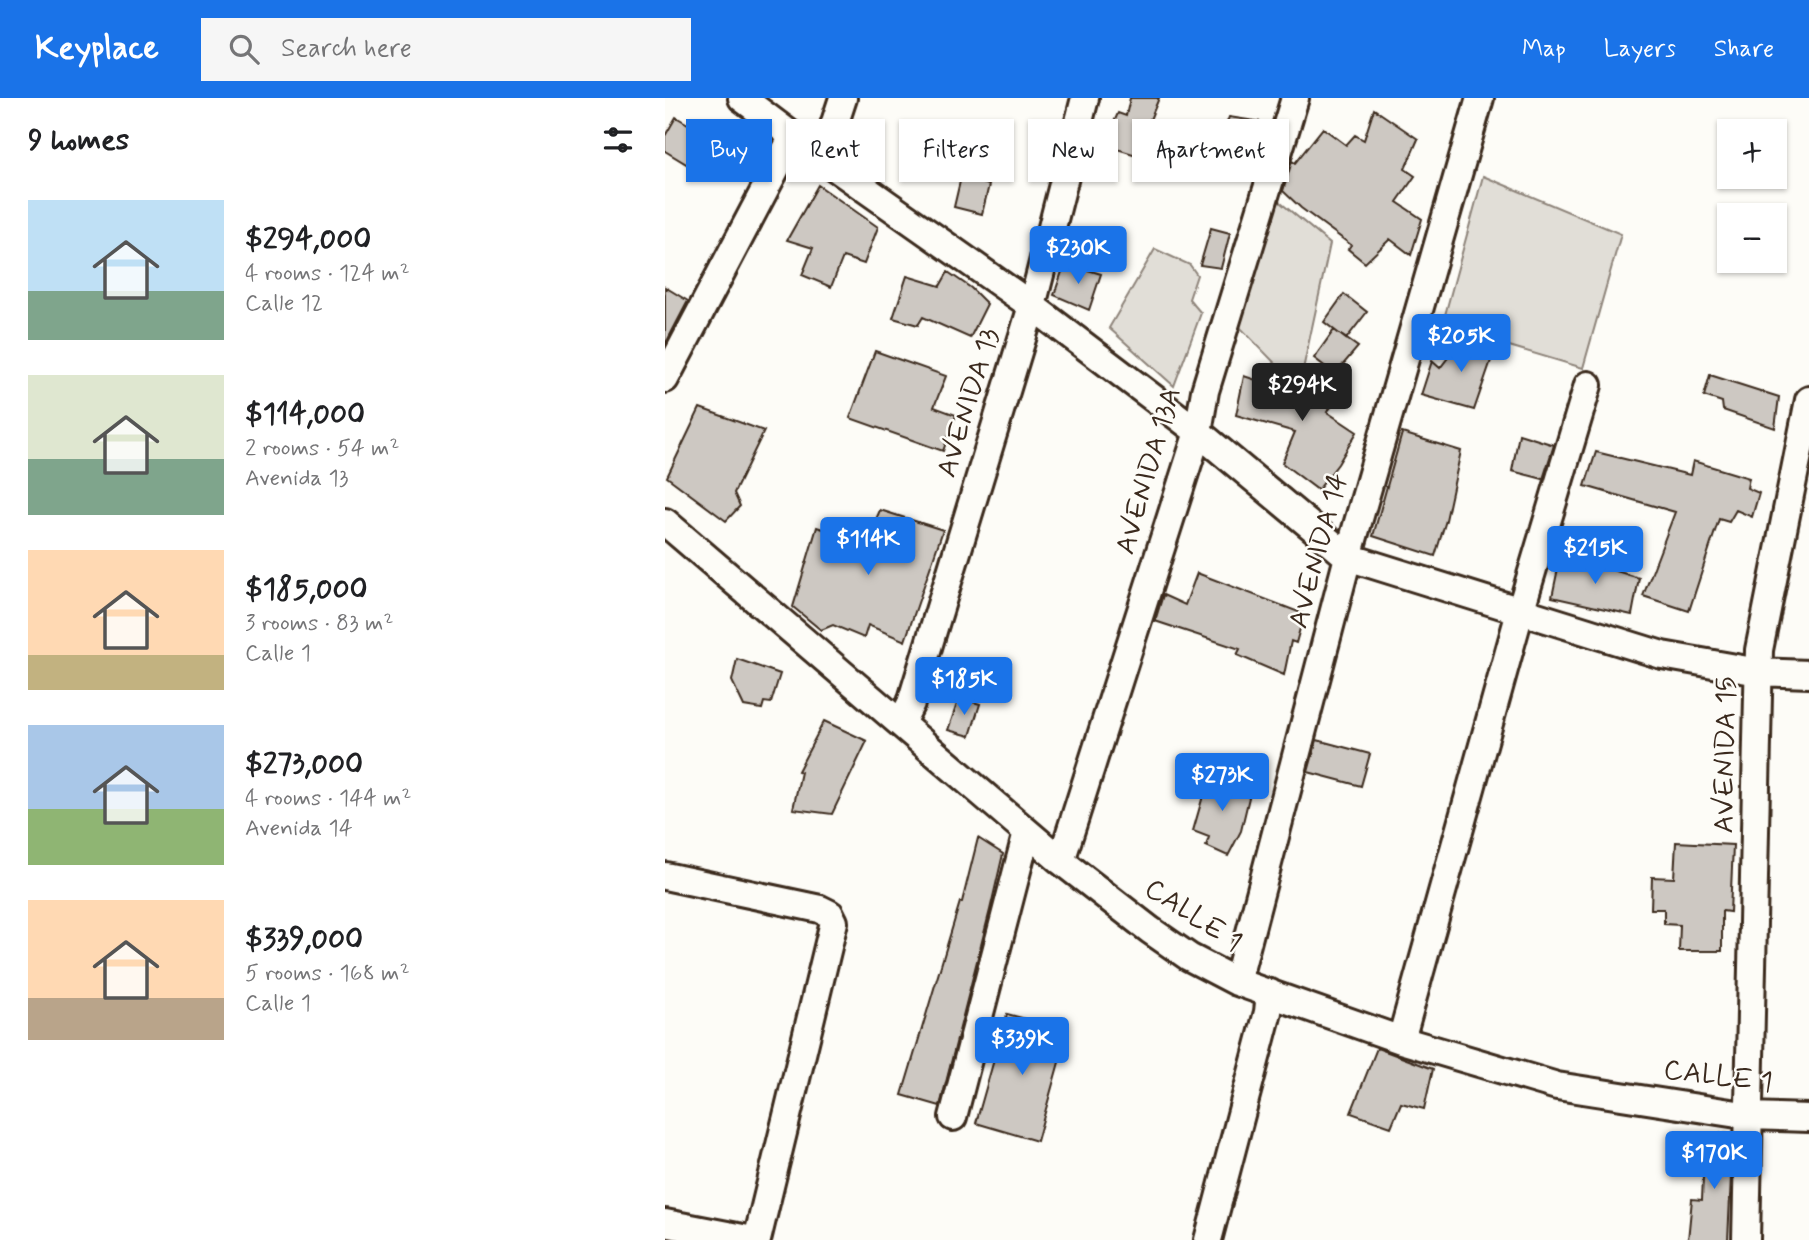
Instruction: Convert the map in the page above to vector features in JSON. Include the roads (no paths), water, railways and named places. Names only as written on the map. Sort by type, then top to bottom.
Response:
[{"type":"street","points":[[742,98],[786,131]]},
{"type":"street","points":[[836,119],[843,98]]},
{"type":"street","name":"AVENIDA 13","points":[[901,723],[911,703],[1032,306],[1085,98]]},
{"type":"street","name":"AVENIDA 13A","points":[[1061,861],[1198,432],[1205,391],[1295,98]]},
{"type":"street","name":"AVENIDA 14","points":[[1237,982],[1348,557],[1480,98]]},
{"type":"street","points":[[665,379],[786,149]]},
{"type":"street","points":[[856,182],[1032,306],[1198,432],[1348,557],[1662,655],[1759,672],[1809,674]]},
{"type":"street","points":[[1401,1040],[1520,612],[1588,385]]},
{"type":"street","name":"AVENIDA 15","points":[[1746,1240],[1759,650],[1809,400]]},
{"type":"street","name":"CALLE 1","points":[[665,522],[1061,861],[1189,957],[1237,982],[1401,1040],[1557,1086],[1750,1116],[1809,1118]]},
{"type":"street","points":[[953,1117],[1027,832]]},
{"type":"street","points":[[665,876],[820,909],[830,914],[834,922],[755,1240],[665,1223]]},
{"type":"street","points":[[1208,1240],[1271,993]]}]
